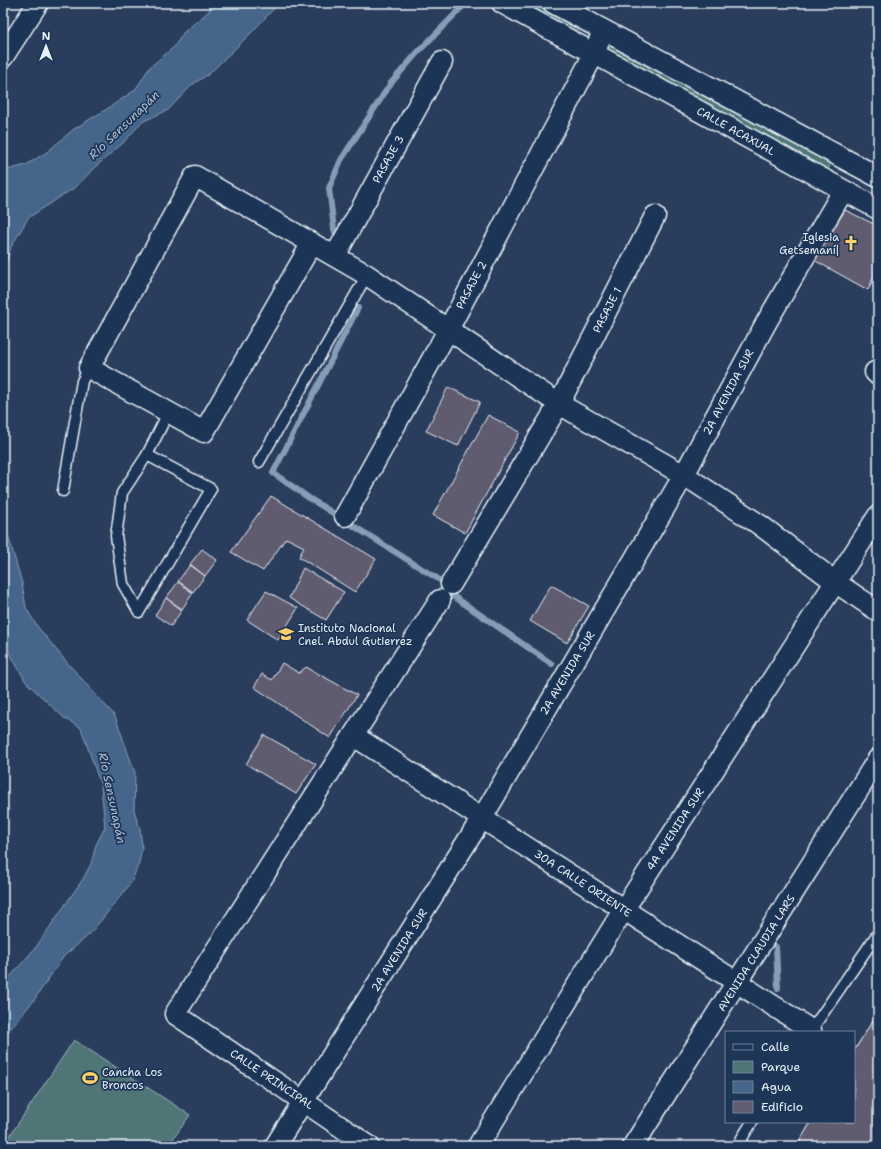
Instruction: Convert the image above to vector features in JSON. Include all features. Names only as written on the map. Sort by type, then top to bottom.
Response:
[{"type":"street","points":[[3,57],[38,3]]},
{"type":"street","name":"CALLE ACAXUAL","points":[[502,3],[595,52],[843,191],[878,209]]},
{"type":"street","points":[[553,3],[875,175]]},
{"type":"street","points":[[595,52],[603,30]]},
{"type":"street","name":"PASAJE 2","points":[[345,516],[448,330],[595,52]]},
{"type":"street","name":"PASAJE 3","points":[[335,256],[442,62]]},
{"type":"street","points":[[845,158],[848,165],[841,182],[843,191],[852,187],[866,172],[875,175]]},
{"type":"street","points":[[312,243],[204,432],[89,368],[195,176],[335,256],[366,275],[559,404],[684,475],[760,525],[878,611]]},
{"type":"street","name":"2A AVENIDA SUR","points":[[274,1146],[482,818],[684,475],[766,323],[843,191]]},
{"type":"street","name":"PASAJE 1","points":[[175,1014],[446,592],[559,404],[655,216]]},
{"type":"street","name":"4A AVENIDA SUR","points":[[478,1146],[624,909],[878,516]]},
{"type":"street","name":"30A CALLE ORIENTE","points":[[354,736],[811,1031]]},
{"type":"street","name":"AVENIDA CLAUDIA LARS","points":[[633,1146],[878,759]]},
{"type":"street","name":"CALLE PRINCIPAL","points":[[175,1014],[304,1100],[369,1146]]},
{"type":"lane","points":[[259,462],[366,275]]},
{"type":"lane","points":[[63,491],[82,381],[89,368]]},
{"type":"lane","points":[[147,455],[211,489],[139,612],[123,584],[116,536],[122,493],[147,455],[168,413]]},
{"type":"lane","points":[[811,1031],[878,933]]},
{"type":"lane","points":[[736,1146],[751,1123]]},
{"type":"green space","points":[[520,3],[538,3],[576,24],[578,27],[578,33],[574,34]]},
{"type":"green space","points":[[609,43],[830,162],[829,168],[825,169],[612,52],[607,47]]},
{"type":"green space","name":"Cancha Los Broncos","points":[[74,1040],[190,1115],[168,1146],[3,1146]]},
{"type":"water","name":"Río Sensunapán","points":[[213,3],[279,3],[209,74],[193,84],[168,110],[142,122],[123,143],[94,168],[77,186],[28,218],[11,247],[3,274],[3,171],[26,165],[47,152],[74,129],[135,90],[150,67],[174,47],[184,32],[209,11]]},
{"type":"water","name":"Río Sensunapán","points":[[3,518],[22,583],[26,608],[37,626],[63,658],[115,716],[135,773],[134,810],[140,829],[142,847],[139,863],[131,883],[90,934],[64,956],[34,1000],[3,1038],[3,985],[36,947],[83,879],[91,864],[96,845],[105,827],[101,786],[81,728],[64,718],[26,682],[3,641]]},
{"type":"building","name":"Iglesia Getsemaní|","points":[[845,210],[878,226],[878,267],[868,290],[814,260]]},
{"type":"building","points":[[448,387],[480,402],[458,446],[426,431]]},
{"type":"building","points":[[488,415],[520,432],[465,533],[433,515]]},
{"type":"building","points":[[271,496],[376,559],[355,592],[299,557],[304,547],[286,538],[263,571],[231,552]]},
{"type":"building","points":[[202,549],[217,560],[205,576],[190,564]]},
{"type":"building","points":[[190,565],[205,576],[193,592],[178,581]]},
{"type":"building","points":[[303,568],[344,592],[326,620],[289,598]]},
{"type":"building","points":[[178,582],[193,593],[182,609],[166,598]]},
{"type":"building","points":[[551,585],[589,606],[567,643],[530,621]]},
{"type":"building","points":[[266,591],[298,608],[278,640],[247,620]]},
{"type":"building","points":[[166,598],[182,610],[171,626],[155,615]]},
{"type":"building","points":[[282,663],[299,673],[306,667],[357,695],[330,738],[254,687],[262,674],[272,680]]},
{"type":"building","points":[[264,735],[316,764],[296,794],[246,764]]},
{"type":"building","points":[[878,1012],[878,1088],[862,1115],[872,1120],[878,1110],[878,1146],[801,1146],[798,1144],[810,1123],[855,1123],[855,1049]]},
{"type":"building","points":[[878,1012],[878,1146],[801,1146],[798,1144],[810,1123],[855,1123],[855,1049]]},
{"type":"waterway","points":[[338,241],[334,229],[329,188],[341,160],[391,83],[417,53],[466,3]]},
{"type":"waterway","points":[[358,308],[273,473],[309,498],[443,582]]},
{"type":"waterway","points":[[453,596],[552,664]]},
{"type":"waterway","points":[[776,947],[778,988]]},
{"type":"place","name":"Iglesia Getsemaní|","points":[[851,243]]},
{"type":"place","name":"Instituto Nacional Cnel. Abdul Gutierrez","points":[[286,634]]},
{"type":"place","name":"Cancha Los Broncos","points":[[90,1078]]}]
